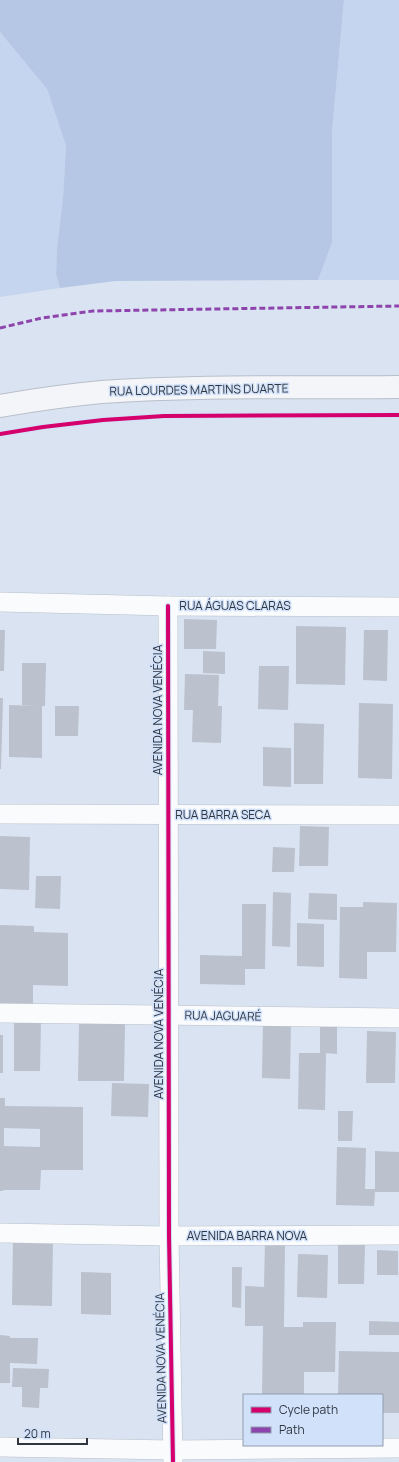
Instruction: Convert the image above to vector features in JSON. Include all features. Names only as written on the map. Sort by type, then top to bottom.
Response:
[{"type":"main road","name":"RUA LOURDES MARTINS DUARTE","points":[[0,406],[101,392],[163,388],[399,388]]},
{"type":"street","name":"RUA ÁGUAS CLARAS","points":[[0,602],[168,606],[399,606]]},
{"type":"street","name":"AVENIDA NOVA VENÉCIA","points":[[168,606],[169,1236],[173,1456]]},
{"type":"street","name":"RUA BARRA SECA","points":[[0,814],[399,815]]},
{"type":"street","name":"RUA JAGUARÉ","points":[[0,1013],[399,1018]]},
{"type":"street","name":"AVENIDA BARRA NOVA","points":[[0,1233],[169,1236],[399,1234]]},
{"type":"street","points":[[0,1447],[173,1456],[399,1448]]},
{"type":"shaded area","points":[[0,0],[344,0],[332,132],[332,243],[318,280],[115,281],[60,288],[56,274],[57,248],[63,198],[66,146],[47,89],[0,32]]},
{"type":"shaded area","points":[[344,0],[399,0],[399,280],[318,280],[332,243],[332,132]]},
{"type":"shaded area","points":[[0,32],[47,89],[66,146],[63,198],[57,248],[56,274],[60,288],[0,297]]},
{"type":"building","points":[[184,619],[217,620],[216,649],[184,649]]},
{"type":"building","points":[[296,626],[346,627],[345,685],[296,684]]},
{"type":"building","points":[[0,630],[5,630],[4,671],[0,671]]},
{"type":"building","points":[[364,630],[388,630],[387,681],[363,680]]},
{"type":"building","points":[[203,651],[225,652],[225,674],[203,673]]},
{"type":"building","points":[[22,663],[46,663],[45,706],[42,706],[42,758],[9,757],[9,705],[38,706],[22,705]]},
{"type":"building","points":[[259,666],[289,666],[288,710],[258,709]]},
{"type":"building","points":[[185,674],[219,675],[218,706],[222,706],[221,743],[192,742],[193,710],[184,710]]},
{"type":"building","points":[[0,698],[3,698],[1,769],[0,769]]},
{"type":"building","points":[[359,703],[393,704],[392,779],[358,778]]},
{"type":"building","points":[[55,706],[79,706],[78,736],[55,736]]},
{"type":"building","points":[[294,723],[324,724],[323,784],[294,784]]},
{"type":"building","points":[[263,747],[291,748],[291,787],[263,786]]},
{"type":"building","points":[[300,826],[329,827],[328,866],[299,866]]},
{"type":"building","points":[[0,836],[30,837],[29,890],[0,889]]},
{"type":"building","points":[[273,847],[295,848],[294,872],[272,872]]},
{"type":"building","points":[[36,876],[61,876],[60,909],[35,908]]},
{"type":"building","points":[[273,892],[291,893],[290,947],[272,946]]},
{"type":"building","points":[[309,893],[337,894],[337,920],[308,919]]},
{"type":"building","points":[[363,902],[397,903],[396,952],[367,952],[367,979],[339,978],[340,907],[363,907]]},
{"type":"building","points":[[242,904],[266,904],[265,969],[245,969],[245,985],[200,984],[200,955],[242,956]]},
{"type":"building","points":[[297,923],[324,924],[324,967],[297,966]]},
{"type":"building","points":[[0,925],[34,926],[34,932],[68,933],[68,986],[33,985],[33,1010],[0,1009]]},
{"type":"building","points":[[14,1020],[41,1021],[40,1071],[14,1071]]},
{"type":"building","points":[[263,1020],[291,1020],[290,1079],[262,1078]]},
{"type":"building","points":[[79,1023],[125,1024],[124,1081],[78,1081]]},
{"type":"building","points":[[320,1023],[337,1023],[337,1054],[326,1053],[325,1110],[298,1109],[299,1053],[320,1053]]},
{"type":"building","points":[[367,1031],[396,1032],[395,1083],[366,1083]]},
{"type":"building","points":[[0,1035],[3,1035],[3,1073],[0,1073]]},
{"type":"building","points":[[112,1083],[149,1084],[148,1117],[111,1116]]},
{"type":"building","points":[[0,1098],[5,1098],[5,1106],[83,1107],[83,1170],[41,1170],[40,1190],[0,1191]],"holes":[[[4,1128],[40,1129],[40,1147],[4,1146]]]},
{"type":"building","points":[[338,1111],[353,1111],[352,1141],[338,1141]]},
{"type":"building","points":[[337,1147],[366,1148],[365,1189],[375,1189],[375,1151],[399,1152],[399,1192],[375,1192],[374,1206],[336,1205]]},
{"type":"building","points":[[13,1239],[53,1240],[52,1306],[12,1305]]},
{"type":"building","points":[[265,1243],[285,1243],[284,1327],[303,1327],[303,1322],[336,1322],[335,1372],[304,1372],[304,1394],[262,1394],[263,1326],[245,1326],[245,1286],[264,1287]]},
{"type":"building","points":[[338,1245],[365,1245],[364,1284],[338,1284]]},
{"type":"building","points":[[377,1250],[398,1251],[398,1275],[377,1275]]},
{"type":"building","points":[[298,1254],[328,1255],[327,1298],[297,1297]]},
{"type":"building","points":[[232,1267],[242,1267],[241,1308],[232,1307]]},
{"type":"building","points":[[81,1272],[111,1273],[111,1315],[81,1314]]},
{"type":"building","points":[[369,1321],[399,1322],[399,1335],[369,1335]]},
{"type":"building","points":[[0,1335],[10,1336],[10,1338],[38,1338],[37,1364],[10,1363],[10,1383],[0,1383]]},
{"type":"building","points":[[339,1351],[399,1352],[399,1413],[383,1413],[383,1394],[338,1394]]},
{"type":"building","points":[[13,1368],[49,1369],[48,1388],[40,1388],[39,1408],[22,1407],[22,1387],[12,1387]]},
{"type":"marked path","points":[[0,328],[42,318],[93,311],[399,306]]},
{"type":"cycle path","points":[[0,434],[103,420],[164,416],[399,415]]},
{"type":"cycle path","points":[[168,606],[169,1236],[173,1462]]}]
